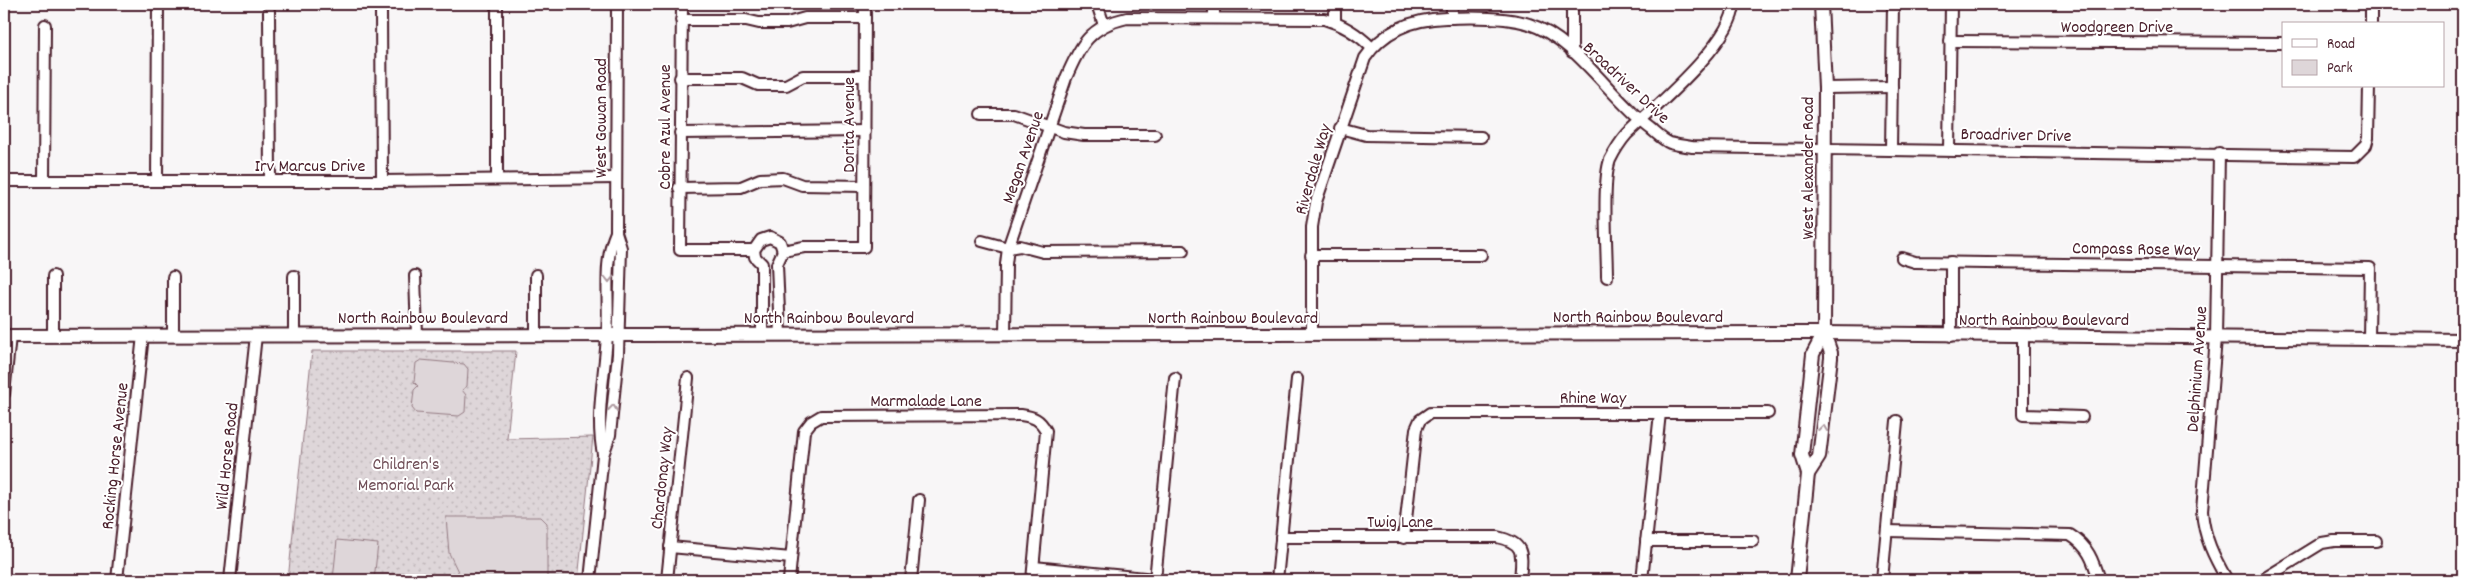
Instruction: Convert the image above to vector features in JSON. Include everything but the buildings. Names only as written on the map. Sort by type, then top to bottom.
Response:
[{"type":"main road","name":"West Alexander Road","points":[[1808,474],[1819,457],[1831,358],[1824,333],[1825,88],[1821,4]]},
{"type":"main road","name":"West Alexander Road","points":[[1797,580],[1808,474],[1802,455],[1813,354],[1824,333]]},
{"type":"main road","name":"North Rainbow Boulevard","points":[[7,336],[1824,333],[1951,336],[2463,340]]},
{"type":"street","points":[[158,4],[158,181]]},
{"type":"street","points":[[497,4],[497,178]]},
{"type":"street","name":"West Gowan Road","points":[[590,580],[603,455],[610,435],[614,334],[621,248],[616,232],[617,4]]},
{"type":"street","name":"Cobre Azul Avenue","points":[[682,4],[680,20],[680,250],[754,250]]},
{"type":"street","name":"Dorita Avenue","points":[[783,252],[804,247],[864,247],[865,4]]},
{"type":"street","points":[[1096,4],[1104,25],[1127,18],[1324,19],[1335,22],[1362,39],[1372,48]]},
{"type":"street","points":[[1214,4],[1214,18]]},
{"type":"street","points":[[1335,4],[1335,22]]},
{"type":"street","points":[[1452,4],[1452,18]]},
{"type":"street","points":[[1572,4],[1572,52]]},
{"type":"street","points":[[1607,277],[1607,180],[1610,162],[1618,145],[1708,54],[1728,28],[1734,4]]},
{"type":"street","points":[[1891,149],[1893,4]]},
{"type":"street","points":[[1949,150],[1951,4]]},
{"type":"street","points":[[2371,4],[2371,22]]},
{"type":"street","points":[[269,11],[270,181]]},
{"type":"street","points":[[382,11],[382,181]]},
{"type":"street","points":[[680,20],[746,20],[759,23],[787,23],[806,18],[865,18]]},
{"type":"street","name":"Broadriver Drive","points":[[1372,48],[1398,27],[1424,18],[1490,18],[1529,23],[1554,37],[1572,52],[1640,121],[1668,142],[1692,147],[2219,153],[2354,157],[2366,145],[2368,138],[2369,88]]},
{"type":"street","points":[[44,25],[44,181]]},
{"type":"street","name":"Megan Avenue","points":[[1005,335],[1008,248],[1076,53],[1083,43],[1104,25]]},
{"type":"street","name":"Woodgreen Drive","points":[[1950,41],[2282,43]]},
{"type":"street","name":"Riverdale Way","points":[[1312,334],[1312,227],[1316,202],[1365,58],[1372,48]]},
{"type":"street","points":[[680,78],[742,78],[758,86],[786,85],[803,76],[865,76]]},
{"type":"street","points":[[1825,88],[1892,88]]},
{"type":"street","points":[[981,114],[1014,114],[1084,135],[1155,135]]},
{"type":"street","points":[[1340,128],[1366,135],[1481,136]]},
{"type":"street","points":[[680,133],[865,131]]},
{"type":"street","name":"Delphinium Avenue","points":[[2219,153],[2216,338],[2202,511],[2204,532],[2210,549],[2227,580]]},
{"type":"street","name":"Irv Marcus Drive","points":[[4,182],[616,178]]},
{"type":"street","points":[[679,188],[742,188],[760,179],[768,178],[784,178],[802,185],[864,186]]},
{"type":"street","points":[[762,335],[762,264],[755,256],[754,250],[761,240],[770,237],[780,242],[783,252],[777,264],[777,303],[780,307],[780,335]]},
{"type":"street","points":[[982,241],[1008,248],[1020,246],[1043,252],[1183,251]]},
{"type":"street","points":[[1312,254],[1481,255]]},
{"type":"street","name":"Compass Rose Way","points":[[1902,258],[1914,262],[2370,268],[2369,339]]},
{"type":"street","points":[[1951,262],[1951,336]]},
{"type":"street","points":[[536,275],[536,334]]},
{"type":"street","points":[[53,276],[53,336]]},
{"type":"street","points":[[294,276],[294,335]]},
{"type":"street","points":[[415,276],[417,336]]},
{"type":"street","points":[[173,277],[173,335]]},
{"type":"street","name":"Rocking Horse Avenue","points":[[117,580],[144,335]]},
{"type":"street","name":"Wild Horse Road","points":[[230,580],[256,335]]},
{"type":"street","points":[[4,394],[7,336]]},
{"type":"street","points":[[2023,336],[2023,415],[2082,417]]},
{"type":"street","name":"Chardonay Way","points":[[667,580],[688,378]]},
{"type":"street","points":[[1032,580],[1034,566],[1155,579],[1175,378]]},
{"type":"street","points":[[1277,580],[1297,379]]},
{"type":"street","name":"Rhine Way","points":[[1404,538],[1416,429],[1420,420],[1430,413],[1768,412]]},
{"type":"street","points":[[1642,580],[1660,413]]},
{"type":"street","name":"Marmalade Lane","points":[[791,558],[804,431],[810,422],[821,416],[1021,415],[1034,417],[1042,422],[1046,431],[1034,566]]},
{"type":"street","points":[[1882,580],[1897,421]]},
{"type":"street","points":[[911,580],[919,500]]},
{"type":"street","points":[[1887,531],[2070,535],[2082,542],[2091,556],[2099,580]]},
{"type":"street","name":"Twig Lane","points":[[1281,537],[1497,537],[1509,539],[1517,544],[1522,554],[1520,580]]},
{"type":"street","points":[[2262,580],[2322,543],[2334,540],[2376,541]]},
{"type":"street","points":[[1646,542],[1753,541]]},
{"type":"street","points":[[670,547],[791,558],[788,580]]},
{"type":"green space","name":"Children's Memorial Park","points":[[312,351],[516,351],[507,439],[593,437],[578,580],[288,580]]},
{"type":"green space","points":[[421,360],[464,364],[468,369],[467,386],[462,390],[466,395],[465,412],[459,416],[416,413],[412,408],[414,390],[418,386],[414,382],[416,363]]},
{"type":"green space","points":[[446,517],[541,517],[547,523],[547,580],[462,580],[449,553]]},
{"type":"green space","points":[[337,540],[378,544],[374,580],[333,580]]}]
